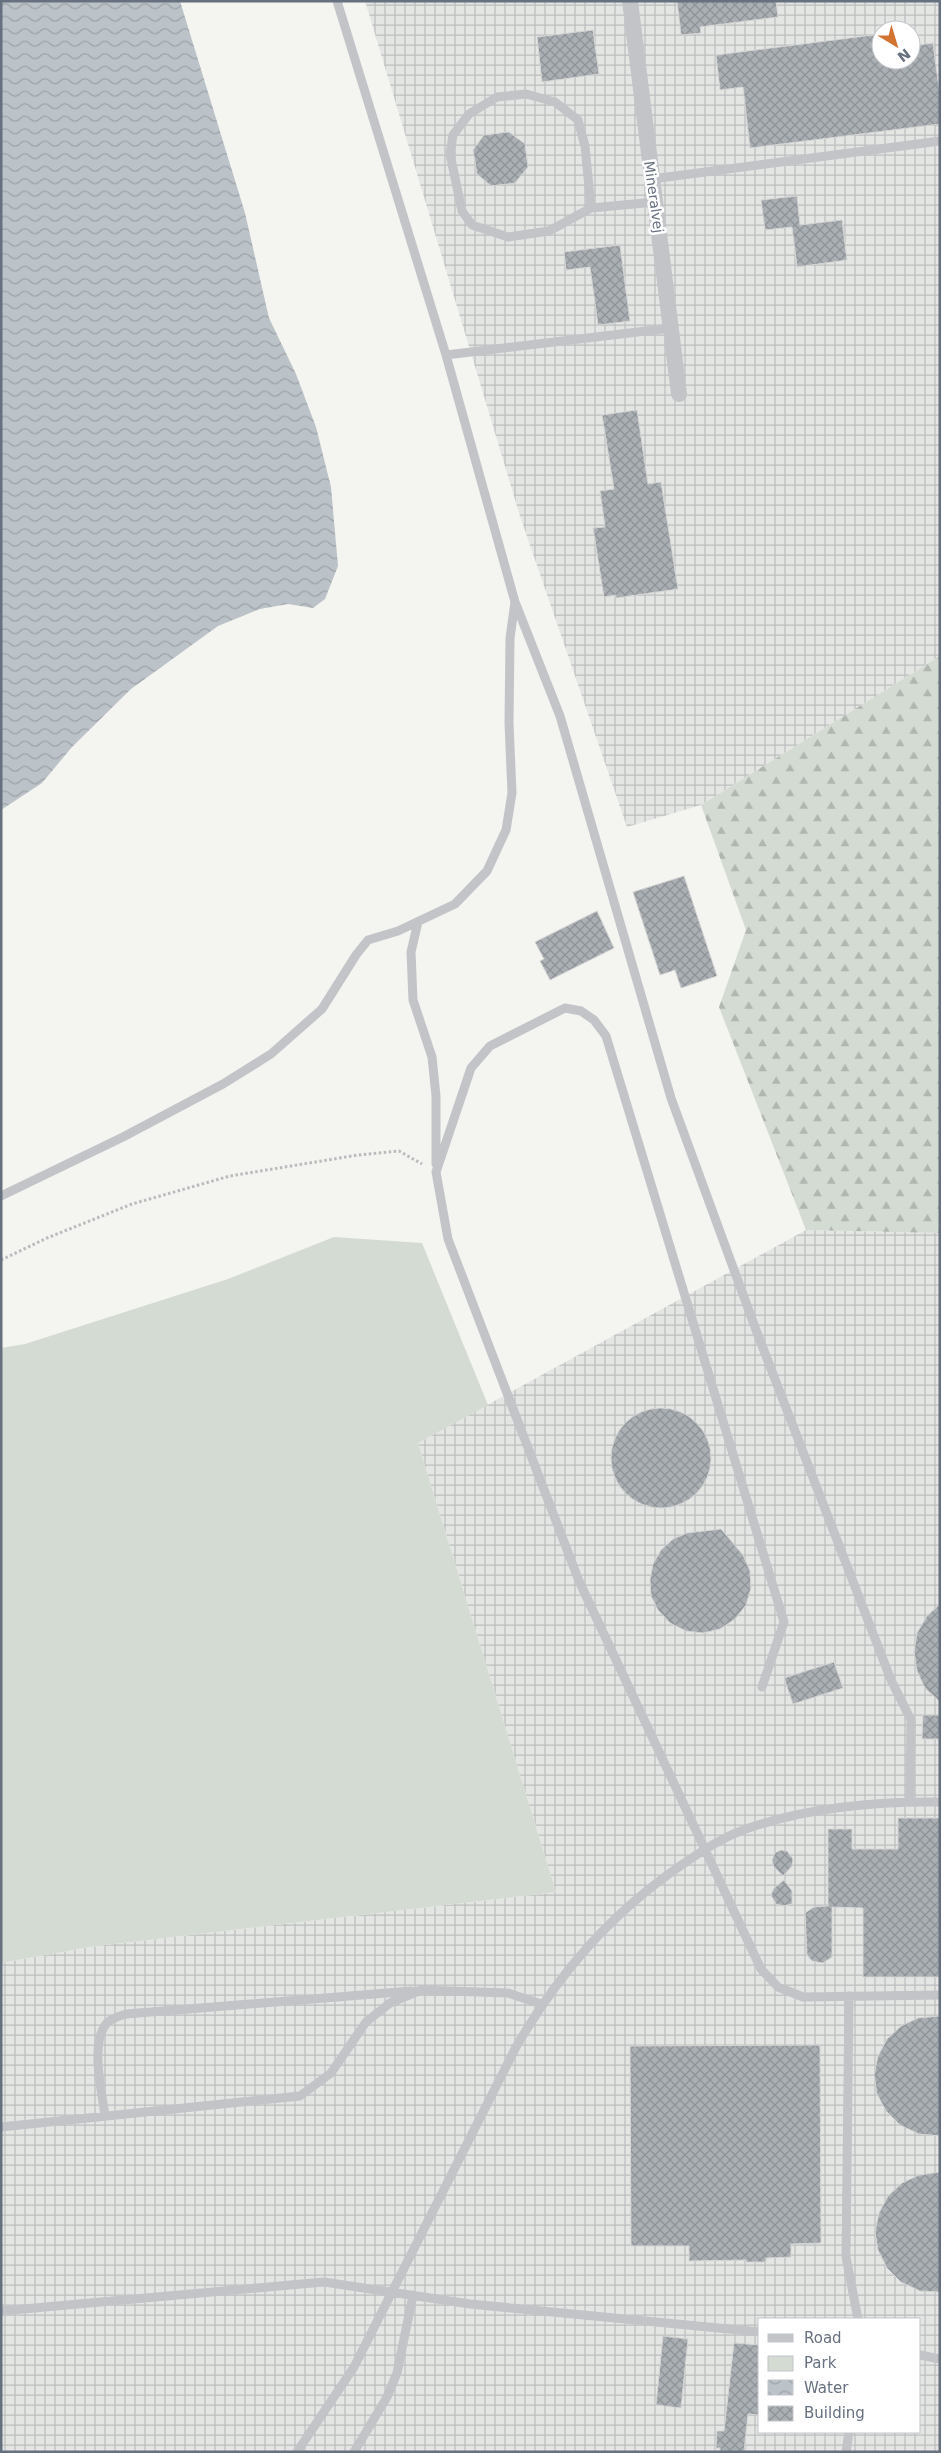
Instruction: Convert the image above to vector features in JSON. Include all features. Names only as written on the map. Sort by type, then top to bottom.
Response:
[{"type":"street","name":"Mineralvej","points":[[630,1],[679,394]]},
{"type":"lane","points":[[337,1],[446,355],[515,602],[560,716],[671,1098],[756,1330],[891,1680],[911,1720],[910,1801]]},
{"type":"lane","points":[[591,208],[585,146],[578,120],[555,102],[526,94],[497,97],[469,114],[453,135],[450,154],[462,211],[472,225],[508,237],[549,231],[591,208],[655,202]]},
{"type":"lane","points":[[652,179],[940,141]]},
{"type":"lane","points":[[446,355],[671,328]]},
{"type":"lane","points":[[1,1196],[123,1137],[215,1088],[271,1054],[322,1009],[356,955],[368,940],[418,922],[454,904],[487,872],[506,830],[512,793],[509,723],[510,656],[515,602]]},
{"type":"lane","points":[[418,922],[411,952],[414,1000],[432,1057],[436,1096],[436,1172],[448,1239],[579,1580],[761,1969],[778,1987],[803,1997],[940,1995]]},
{"type":"lane","points":[[436,1172],[471,1068],[490,1046],[565,1008],[581,1011],[594,1020],[606,1036],[784,1622],[762,1687]]},
{"type":"lane","points":[[1,1189],[16,1188]]},
{"type":"lane","points":[[297,2452],[354,2367],[516,2047],[541,2004],[570,1967],[617,1915],[647,1888],[704,1850],[744,1830],[787,1816],[910,1801],[940,1802]]},
{"type":"lane","points":[[105,2116],[97,2047],[100,2033],[108,2021],[126,2014],[421,1990],[508,1993],[541,2004]]},
{"type":"lane","points":[[1,2127],[300,2096],[331,2073],[366,2022],[390,2003],[421,1990]]},
{"type":"lane","points":[[849,1996],[846,2257],[858,2318]]},
{"type":"lane","points":[[1,2311],[324,2282],[470,2304],[758,2332]]},
{"type":"lane","points":[[354,2452],[387,2397],[397,2373],[413,2295]]},
{"type":"lane","points":[[921,2355],[940,2359]]},
{"type":"lane","points":[[846,2452],[850,2433]]},
{"type":"path","points":[[1,1260],[47,1238],[132,1204],[230,1176],[358,1155],[400,1151],[436,1172]]},
{"type":"shaded area","points":[[365,1],[940,1],[940,656],[701,805],[627,827],[520,516]]},
{"type":"shaded area","points":[[806,1230],[940,1233],[940,2452],[1,2452],[1,1963],[89,1947],[556,1892],[418,1443]]},
{"type":"green space","points":[[940,656],[940,1233],[806,1230],[719,1007],[746,930],[701,805]]},
{"type":"green space","points":[[334,1237],[422,1243],[488,1405],[418,1443],[556,1892],[89,1947],[1,1963],[1,1348],[25,1344],[228,1279]]},
{"type":"water","points":[[1,1],[180,1],[245,213],[269,318],[296,374],[316,427],[331,487],[338,566],[325,599],[313,608],[288,604],[260,609],[218,626],[131,689],[72,747],[42,783],[1,810]]},
{"type":"building","points":[[677,1],[776,1],[778,17],[700,27],[701,33],[681,35]]},
{"type":"building","points":[[593,30],[599,74],[542,82],[537,37]]},
{"type":"building","points":[[871,35],[871,70],[921,70],[921,45],[933,43],[940,96],[940,124],[750,148],[743,87],[720,90],[716,55]]},
{"type":"building","points":[[509,132],[525,144],[528,167],[515,183],[491,186],[477,174],[473,150],[484,135]]},
{"type":"building","points":[[797,196],[800,225],[842,220],[847,260],[797,267],[792,227],[765,230],[761,200]]},
{"type":"building","points":[[620,245],[630,321],[598,325],[590,267],[566,270],[564,252]]},
{"type":"building","points":[[637,410],[648,484],[661,482],[678,589],[616,598],[616,595],[604,597],[593,528],[605,527],[600,491],[614,489],[602,415]]},
{"type":"building","points":[[684,876],[717,976],[681,988],[675,970],[660,975],[633,892]]},
{"type":"building","points":[[597,911],[614,948],[550,980],[540,961],[544,959],[535,942]]},
{"type":"building","points":[[661,1408],[680,1411],[697,1422],[708,1439],[711,1458],[708,1477],[697,1494],[680,1505],[661,1508],[642,1505],[625,1494],[614,1477],[611,1458],[614,1439],[625,1422],[642,1411]]},
{"type":"building","points":[[721,1529],[743,1555],[750,1571],[751,1588],[746,1605],[735,1619],[720,1629],[703,1633],[686,1631],[670,1623],[658,1610],[651,1596],[650,1580],[653,1564],[661,1550],[673,1539],[687,1533]]},
{"type":"building","points":[[940,1604],[940,1702],[925,1688],[917,1671],[914,1652],[917,1633],[927,1616]]},
{"type":"building","points":[[834,1662],[843,1688],[793,1704],[784,1678]]},
{"type":"building","points":[[923,1715],[940,1715],[940,1739],[922,1739]]},
{"type":"building","points":[[898,1818],[940,1818],[940,1977],[863,1977],[863,1908],[832,1907],[832,1957],[823,1963],[812,1961],[807,1955],[805,1913],[814,1907],[828,1906],[828,1829],[852,1829],[852,1849],[898,1849]]},
{"type":"building","points":[[781,1850],[787,1851],[793,1859],[792,1866],[783,1876],[774,1867],[772,1860],[775,1853]]},
{"type":"building","points":[[784,1880],[792,1891],[792,1904],[783,1906],[776,1904],[771,1895],[774,1888]]},
{"type":"building","points":[[940,2016],[940,2136],[919,2134],[900,2125],[886,2111],[877,2094],[874,2075],[878,2056],[887,2039],[901,2026],[918,2018]]},
{"type":"building","points":[[820,2045],[821,2243],[791,2244],[791,2257],[766,2258],[766,2262],[746,2262],[746,2260],[689,2261],[689,2246],[631,2246],[630,2046]]},
{"type":"building","points":[[940,2172],[940,2292],[920,2291],[901,2282],[887,2268],[878,2250],[875,2232],[879,2213],[888,2196],[902,2183],[919,2175]]},
{"type":"building","points":[[663,2336],[688,2339],[681,2408],[656,2405]]},
{"type":"building","points":[[734,2343],[758,2345],[758,2415],[748,2414],[744,2452],[720,2452],[720,2448],[716,2448],[717,2431],[724,2431]]}]
